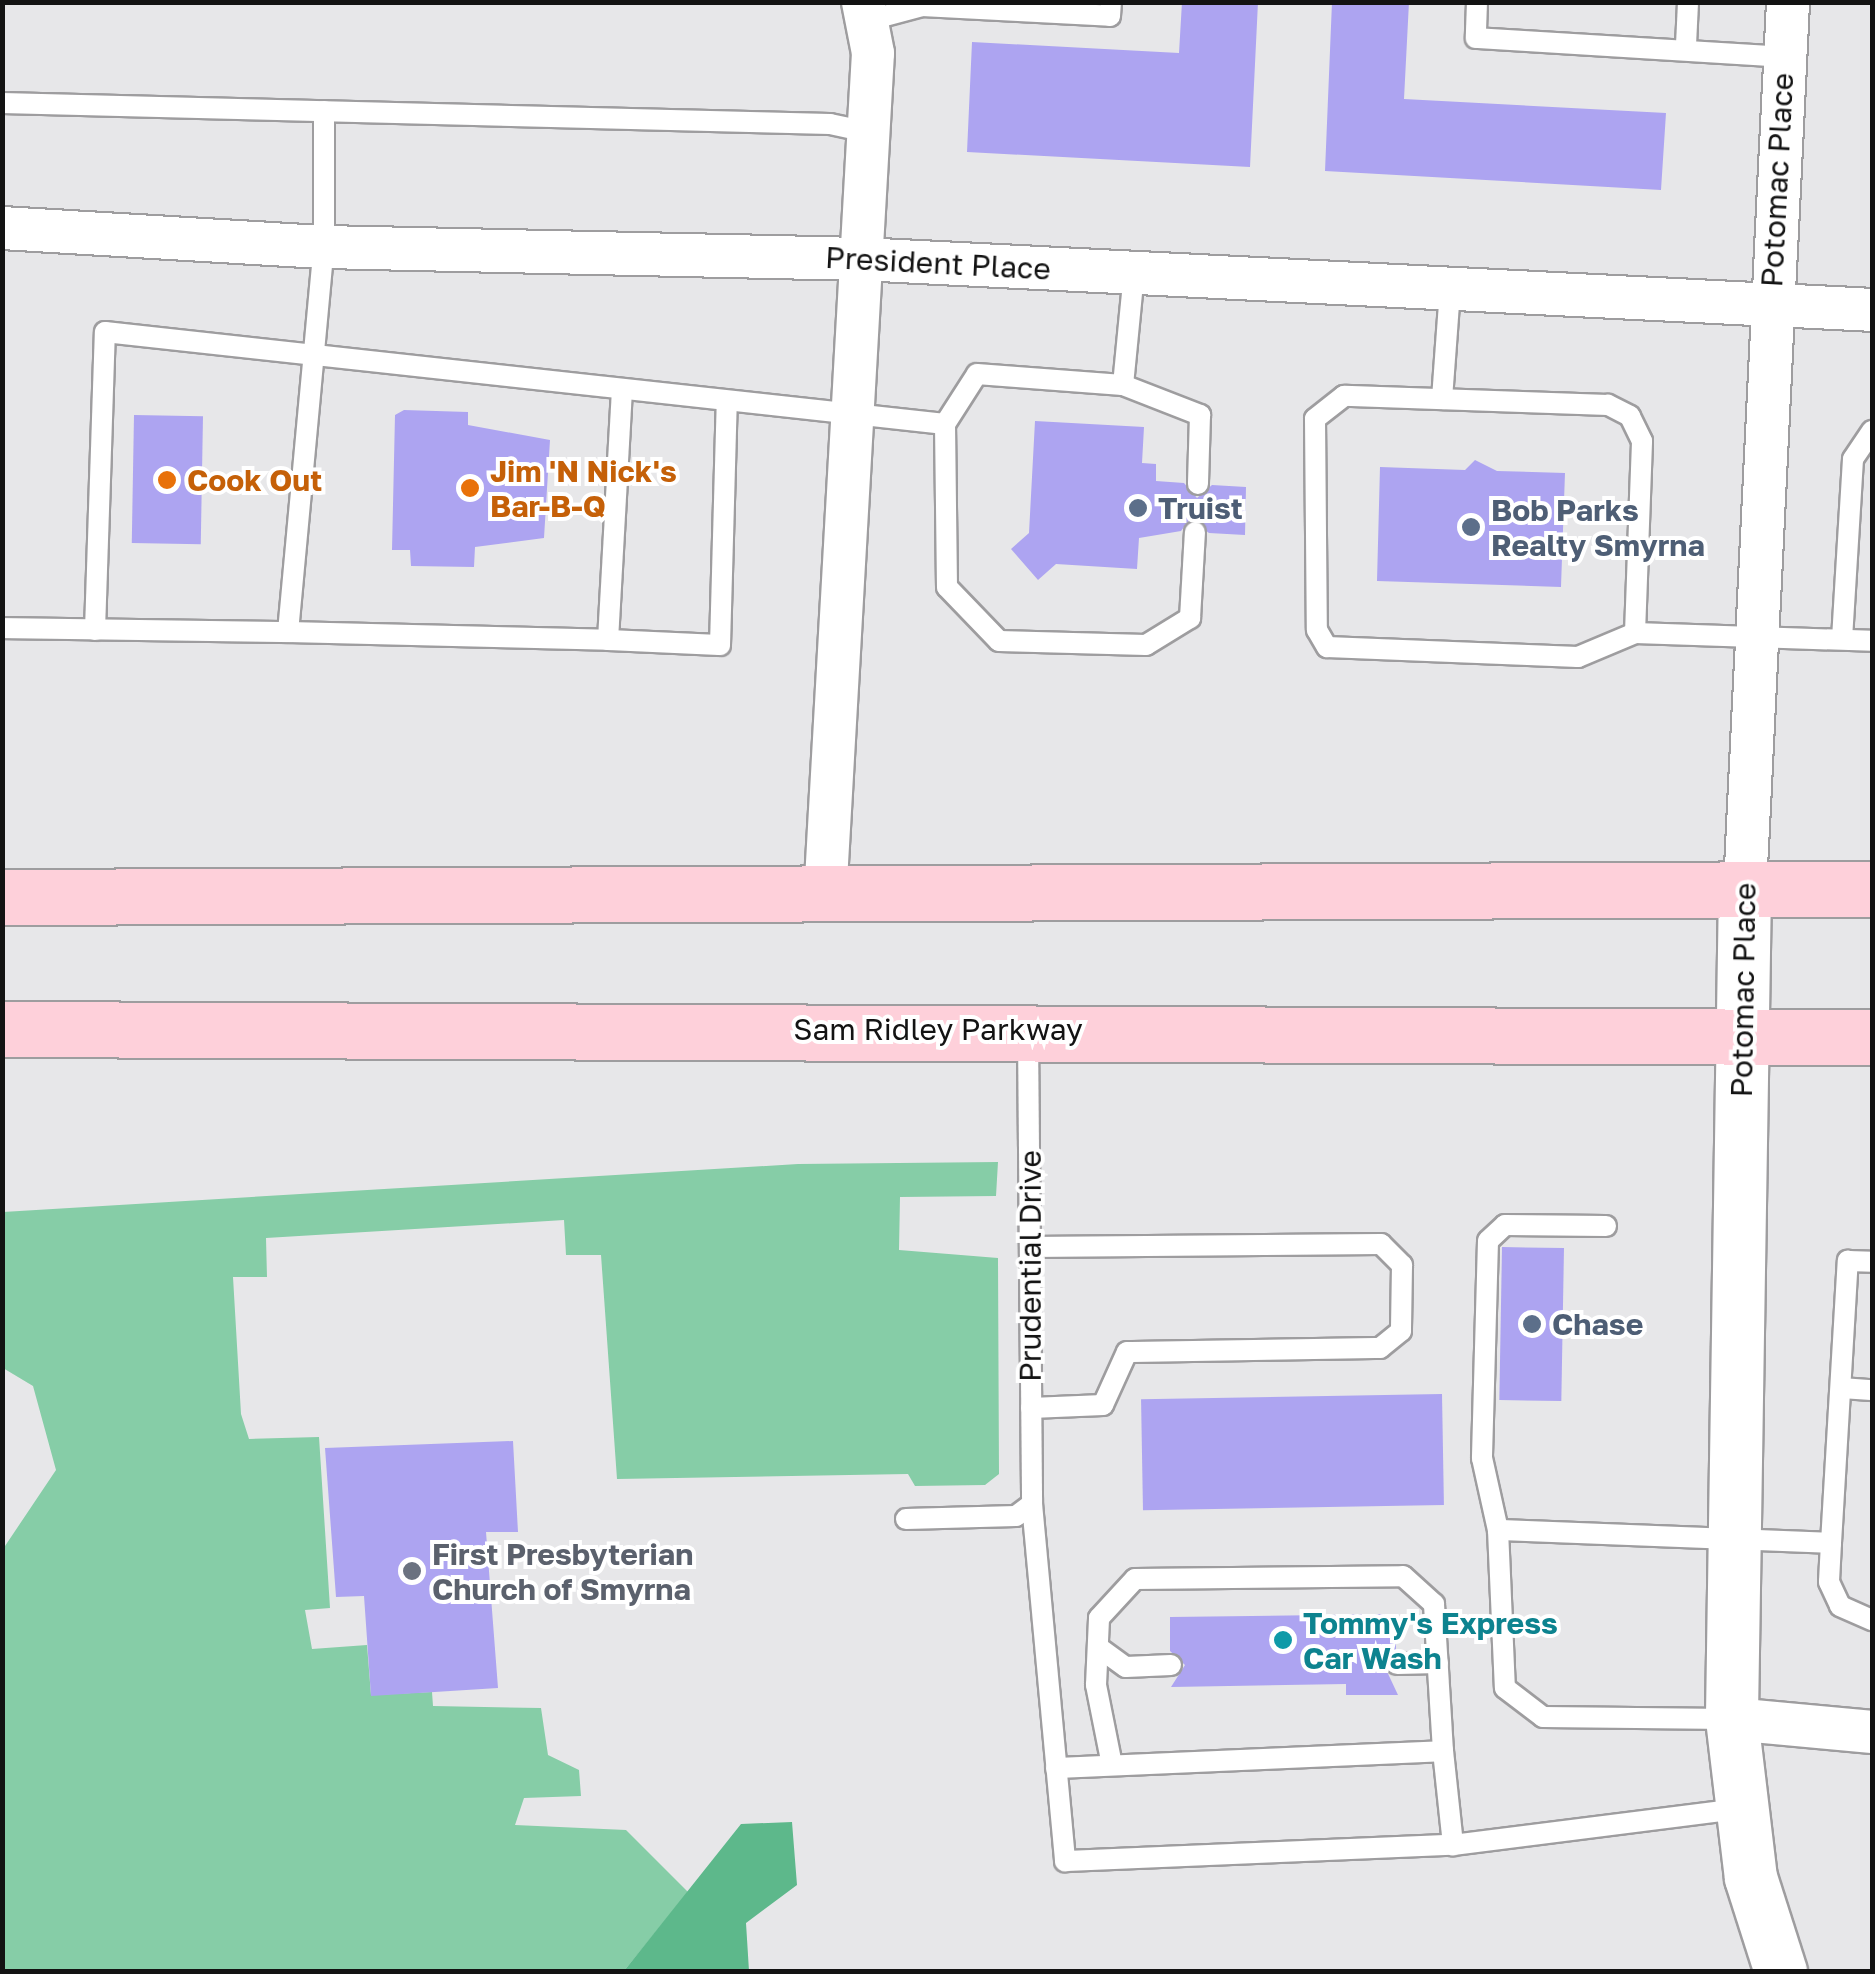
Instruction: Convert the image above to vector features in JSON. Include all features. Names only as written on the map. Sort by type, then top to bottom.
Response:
[{"type":"main road","points":[[2,897],[825,898],[1872,889]]},
{"type":"main road","name":"Sam Ridley Parkway","points":[[2,1029],[1028,1028],[1872,1038]]},
{"type":"street","name":"Potomac Place","points":[[1781,1972],[1740,1808],[1732,1719],[1745,888],[1770,305],[1788,2]]},
{"type":"street","points":[[825,898],[868,132],[865,12]]},
{"type":"street","name":"President Place","points":[[2,228],[324,248],[860,258],[1872,310]]},
{"type":"street","points":[[1732,1719],[1872,1732]]},
{"type":"lane","points":[[865,12],[922,6],[1110,16],[1111,2]]},
{"type":"lane","points":[[1476,2],[1476,38],[1686,45],[1784,57]]},
{"type":"lane","points":[[1686,45],[1688,2]]},
{"type":"lane","points":[[2,103],[830,124],[868,132]]},
{"type":"lane","points":[[288,632],[324,248],[324,111]]},
{"type":"lane","points":[[1123,385],[1134,273]]},
{"type":"lane","points":[[1442,399],[1450,289]]},
{"type":"lane","points":[[96,630],[105,332],[314,348],[853,417],[945,424]]},
{"type":"lane","points":[[1195,532],[1190,618],[1146,645],[999,641],[947,587],[945,424],[976,374],[1123,385],[1200,415],[1198,484]]},
{"type":"lane","points":[[608,640],[622,389]]},
{"type":"lane","points":[[1635,633],[1642,441],[1630,416],[1608,405],[1344,396],[1316,419],[1317,630],[1328,648],[1578,658],[1635,633],[1872,641]]},
{"type":"lane","points":[[2,628],[720,645],[727,401]]},
{"type":"lane","points":[[1842,639],[1853,459],[1872,432]]},
{"type":"lane","name":"Prudential Drive","points":[[1028,1028],[1032,1504],[1065,1861],[1452,1846]]},
{"type":"lane","points":[[1606,1226],[1505,1225],[1488,1241],[1482,1458],[1498,1530],[1506,1688],[1543,1717],[1732,1719]]},
{"type":"lane","points":[[1030,1247],[1382,1244],[1402,1265],[1401,1331],[1380,1348],[1127,1352],[1103,1405],[1031,1408]]},
{"type":"lane","points":[[1872,1262],[1848,1261],[1829,1582],[1840,1606],[1872,1620]]},
{"type":"lane","points":[[1840,1388],[1872,1390]]},
{"type":"lane","points":[[906,1519],[1016,1516],[1032,1504]]},
{"type":"lane","points":[[1498,1530],[1736,1534],[1831,1543]]},
{"type":"lane","points":[[1112,1765],[1098,1647],[1100,1618],[1134,1579],[1403,1576],[1434,1604],[1452,1846],[1740,1808]]},
{"type":"lane","points":[[1098,1647],[1126,1666],[1170,1665]]},
{"type":"lane","points":[[1397,1664],[1438,1663]]},
{"type":"lane","points":[[1056,1768],[1443,1751]]},
{"type":"green space","points":[[998,1162],[996,1196],[900,1197],[899,1250],[998,1258],[999,1474],[985,1485],[915,1486],[908,1474],[617,1479],[601,1255],[566,1255],[564,1220],[266,1238],[267,1277],[233,1277],[241,1414],[249,1439],[319,1437],[330,1608],[305,1610],[312,1649],[367,1645],[371,1695],[432,1692],[433,1706],[541,1708],[548,1755],[579,1770],[581,1796],[524,1798],[515,1825],[626,1830],[688,1892],[624,1971],[3,1971],[3,1549],[56,1470],[33,1386],[3,1368],[3,1212],[798,1164]]},
{"type":"green space","points":[[792,1822],[797,1885],[746,1923],[749,1971],[624,1971],[741,1824]]},
{"type":"building","points":[[1182,2],[1258,2],[1250,167],[967,152],[972,42],[1179,53]]},
{"type":"building","points":[[1332,2],[1409,2],[1404,99],[1666,113],[1661,190],[1325,171]]},
{"type":"building","name":"Jim 'N Nick's Bar-B-Q","points":[[404,410],[468,412],[468,425],[550,440],[544,538],[475,547],[474,567],[411,566],[410,550],[392,550],[395,415]]},
{"type":"building","name":"Cook Out","points":[[134,415],[203,416],[201,544],[132,543]]},
{"type":"building","name":"Truist","points":[[1035,421],[1144,427],[1142,463],[1156,464],[1156,481],[1184,483],[1197,498],[1212,485],[1246,487],[1245,535],[1209,533],[1190,519],[1181,531],[1139,538],[1137,569],[1056,564],[1038,580],[1011,549],[1029,533]]},
{"type":"building","name":"Bob Parks Realty Smyrna","points":[[1475,460],[1497,471],[1565,473],[1561,587],[1377,581],[1380,467],[1465,470]]},
{"type":"building","name":"Chase","points":[[1502,1247],[1564,1248],[1561,1401],[1499,1400]]},
{"type":"building","points":[[1442,1394],[1444,1505],[1143,1510],[1141,1399]]},
{"type":"building","name":"First Presbyterian Church of Smyrna","points":[[513,1441],[518,1532],[486,1532],[498,1688],[371,1696],[364,1596],[336,1597],[325,1448]]},
{"type":"building","name":"Tommy's Express Car Wash","points":[[1396,1614],[1396,1650],[1383,1663],[1398,1695],[1346,1695],[1346,1684],[1171,1687],[1185,1665],[1170,1651],[1170,1617]]},
{"type":"place","name":"Cook Out","points":[[167,480]]},
{"type":"place","name":"Jim 'N Nick's Bar-B-Q","points":[[470,488]]},
{"type":"place","name":"Truist","points":[[1138,508]]},
{"type":"place","name":"Bob Parks Realty Smyrna","points":[[1471,527]]},
{"type":"place","name":"Chase","points":[[1532,1324]]},
{"type":"place","name":"First Presbyterian Church of Smyrna","points":[[412,1571]]},
{"type":"place","name":"Tommy's Express Car Wash","points":[[1283,1640]]}]
